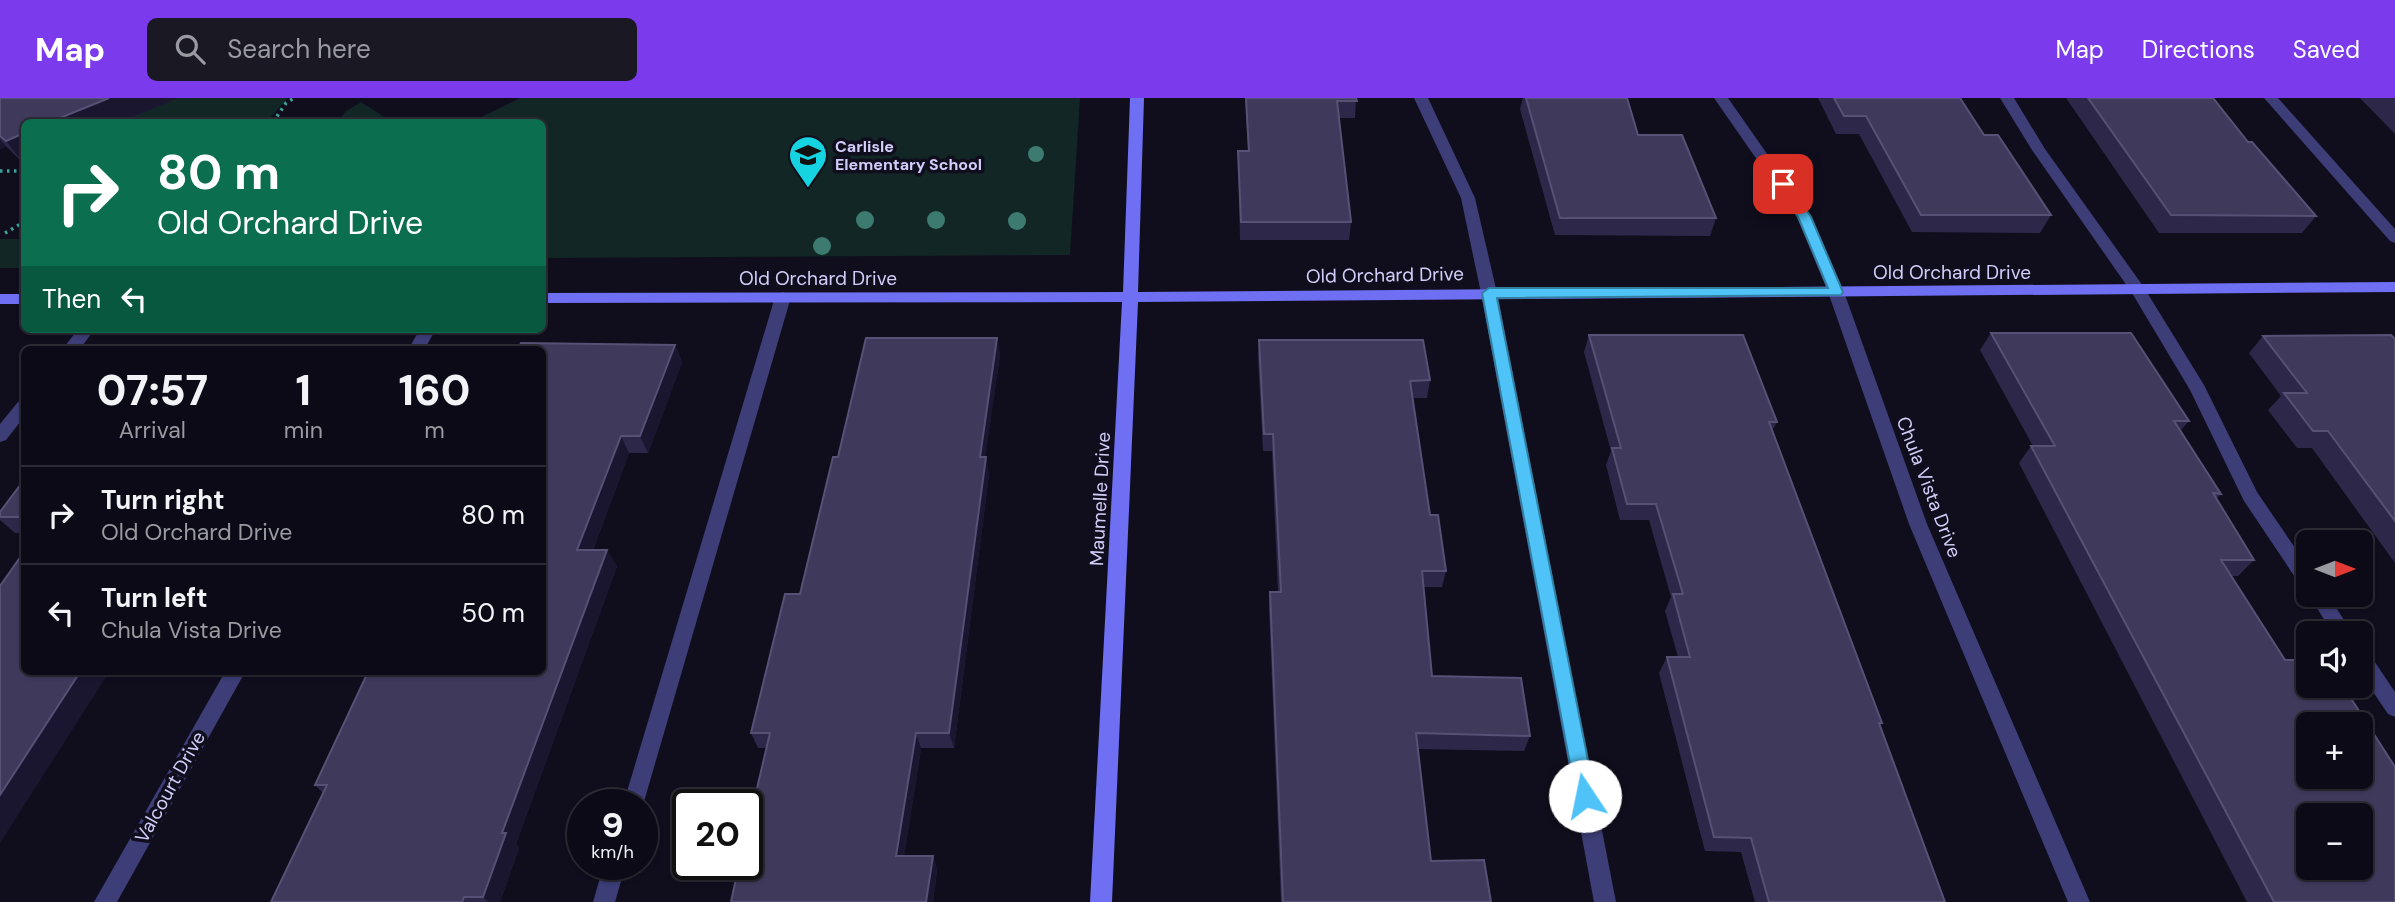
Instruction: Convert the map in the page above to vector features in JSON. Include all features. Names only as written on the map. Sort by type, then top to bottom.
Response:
[{"type":"street","name":"Maumelle Drive","points":[[1101,902],[1137,98]]},
{"type":"street","points":[[1421,98],[1468,198],[1489,293],[1605,902]]},
{"type":"street","name":"Chula Vista Drive","points":[[1721,98],[1804,217],[1836,292],[1917,524],[2079,902]]},
{"type":"street","points":[[2007,98],[2039,150],[2138,290],[2198,389],[2250,496],[2296,563]]},
{"type":"street","points":[[2271,98],[2395,238]]},
{"type":"street","name":"Old Orchard Drive","points":[[546,298],[2395,287]]},
{"type":"street","points":[[638,789],[783,297]]},
{"type":"street","points":[[0,299],[21,299]]},
{"type":"street","points":[[0,436],[21,410]]},
{"type":"street","name":"Valcourt Drive","points":[[105,902],[233,675]]},
{"type":"street","points":[[2373,676],[2395,708]]},
{"type":"street","points":[[604,902],[610,880]]},
{"type":"path","points":[[276,119],[293,98]]},
{"type":"path","points":[[0,171],[21,171]]},
{"type":"path","points":[[5,233],[21,224]]},
{"type":"green space","points":[[178,98],[288,98],[269,119],[128,119]]},
{"type":"green space","name":"Carlisle Elementary School","points":[[520,98],[1080,98],[1070,255],[546,258],[546,119],[477,119]]},
{"type":"green space","points":[[361,102],[387,119],[339,119],[346,111]]},
{"type":"green space","points":[[0,239],[21,239],[21,268],[0,268]]},
{"type":"building","points":[[0,98],[109,98],[57,119],[21,119],[21,134],[6,141],[0,136]]},
{"type":"building","points":[[1246,98],[1356,98],[1357,101],[1337,101],[1351,222],[1241,222],[1238,151],[1249,151]]},
{"type":"building","points":[[1526,98],[1627,98],[1638,135],[1682,135],[1716,218],[1560,218]]},
{"type":"building","points":[[1834,98],[1960,98],[1984,135],[1998,135],[2051,215],[1921,215],[1866,116],[1844,116]]},
{"type":"building","points":[[2088,98],[2213,98],[2248,142],[2252,142],[2316,216],[2171,215]]},
{"type":"building","points":[[1991,333],[2131,333],[2189,421],[2174,421],[2221,494],[2213,493],[2254,560],[2221,560],[2285,660],[2296,660],[2296,698],[2351,698],[2360,712],[2296,712],[2296,789],[2373,789],[2373,733],[2395,767],[2395,902],[2274,902],[2031,446],[2055,446]]},
{"type":"building","points":[[1589,335],[1743,335],[1777,422],[1769,422],[1882,723],[1879,723],[1945,902],[1769,902],[1751,838],[1714,837],[1667,657],[1690,657],[1673,594],[1683,594],[1656,504],[1627,504],[1612,448],[1621,448]]},
{"type":"building","points":[[2391,335],[2395,339],[2395,521],[2328,431],[2313,431],[2284,393],[2307,393],[2263,336]]},
{"type":"building","points":[[866,338],[997,338],[980,457],[986,457],[949,733],[916,733],[896,856],[933,856],[926,902],[731,902],[736,880],[763,880],[763,789],[757,789],[770,733],[751,733],[785,594],[800,594],[833,457],[838,457]]},
{"type":"building","points":[[1259,340],[1423,340],[1430,380],[1410,381],[1430,515],[1438,515],[1446,571],[1422,571],[1432,676],[1521,678],[1530,736],[1416,733],[1431,861],[1484,860],[1491,902],[1283,902],[1270,592],[1281,592],[1273,434],[1264,434]]},
{"type":"building","points":[[521,343],[675,345],[640,436],[621,436],[577,550],[607,550],[502,833],[506,833],[483,897],[464,897],[462,902],[271,902],[327,785],[315,785],[367,675],[546,675],[546,346],[520,346]]},
{"type":"building","points":[[165,345],[292,345],[291,346]]},
{"type":"building","points":[[21,484],[21,517],[0,517],[0,512]]},
{"type":"building","points":[[21,556],[21,675],[78,675],[0,795],[0,586]]},
{"type":"place","name":"Carlisle Elementary School","points":[[808,189]]},
{"type":"route","points":[[1585,796],[1489,293],[1836,292],[1804,217],[1783,184]]}]
